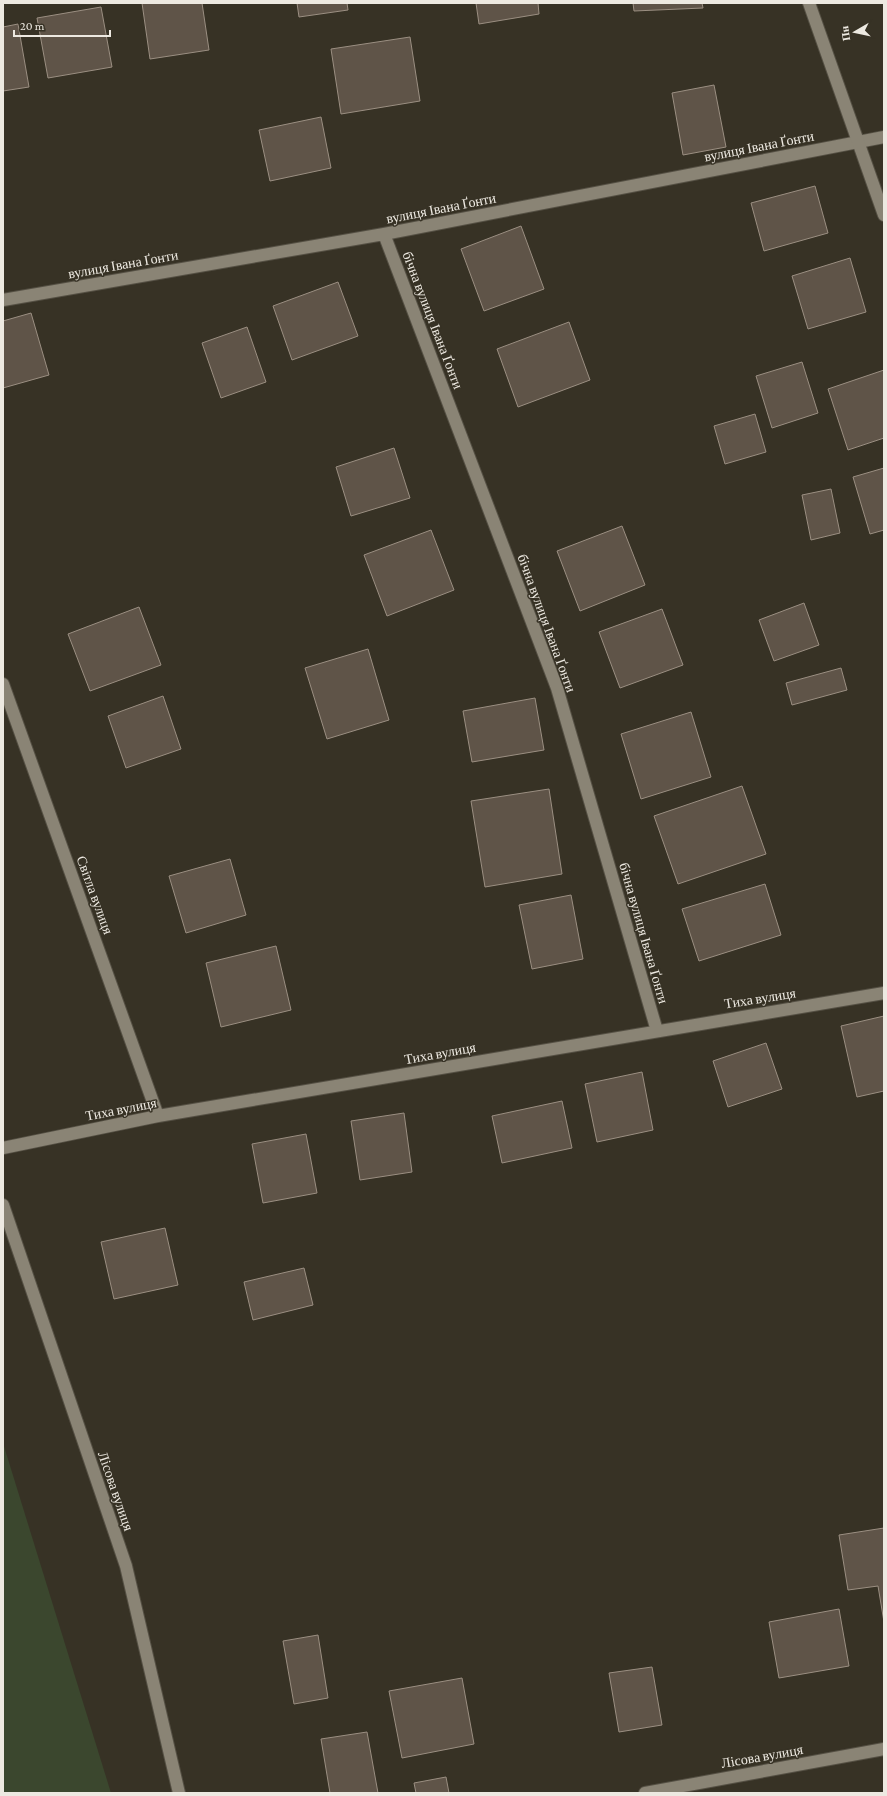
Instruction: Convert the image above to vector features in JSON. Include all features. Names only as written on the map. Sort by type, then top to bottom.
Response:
[{"type":"street","points":[[809,3],[884,215]]},
{"type":"street","name":"вулиця Івана Ґонти","points":[[3,300],[384,234],[884,137]]},
{"type":"street","name":"бічна вулиця Івана Ґонти","points":[[384,234],[557,688],[657,1031]]},
{"type":"street","name":"Світла вулиця","points":[[3,684],[158,1116]]},
{"type":"street","name":"Тиха вулиця","points":[[3,1148],[158,1116],[884,993]]},
{"type":"street","name":"Лісова вулиця","points":[[3,1205],[126,1566],[180,1793]]},
{"type":"street","name":"Лісова вулиця","points":[[645,1793],[884,1749]]},
{"type":"green space","points":[[3,1443],[111,1793],[3,1793]]},
{"type":"building","points":[[142,3],[202,3],[209,50],[150,59]]},
{"type":"building","points":[[297,3],[347,3],[348,10],[299,17]]},
{"type":"building","points":[[476,3],[538,3],[539,14],[479,24]]},
{"type":"building","points":[[633,3],[702,3],[703,8],[634,11]]},
{"type":"building","points":[[101,7],[112,67],[48,78],[37,18]]},
{"type":"building","points":[[18,24],[29,87],[3,91],[3,27]]},
{"type":"building","points":[[410,37],[420,101],[341,114],[331,49]]},
{"type":"building","points":[[714,85],[726,147],[683,155],[672,93]]},
{"type":"building","points":[[321,117],[331,168],[270,181],[259,130]]},
{"type":"building","points":[[815,186],[828,233],[764,251],[751,203]]},
{"type":"building","points":[[521,226],[544,289],[484,311],[461,249]]},
{"type":"building","points":[[850,258],[866,312],[808,329],[792,276]]},
{"type":"building","points":[[338,282],[358,336],[292,360],[273,306]]},
{"type":"building","points":[[31,313],[49,375],[3,388],[3,321]]},
{"type":"building","points":[[569,322],[590,380],[518,407],[497,349]]},
{"type":"building","points":[[247,327],[266,382],[221,398],[202,343]]},
{"type":"building","points":[[802,362],[818,413],[772,428],[756,376]]},
{"type":"building","points":[[884,370],[884,438],[848,450],[828,389]]},
{"type":"building","points":[[755,414],[766,452],[725,464],[714,426]]},
{"type":"building","points":[[394,448],[410,498],[351,516],[336,467]]},
{"type":"building","points":[[884,468],[884,530],[870,534],[853,477]]},
{"type":"building","points":[[831,489],[840,533],[811,540],[802,495]]},
{"type":"building","points":[[622,526],[645,585],[580,611],[557,551]]},
{"type":"building","points":[[431,530],[454,590],[387,616],[364,555]]},
{"type":"building","points":[[804,603],[819,645],[774,661],[759,620]]},
{"type":"building","points":[[139,607],[161,665],[90,691],[68,634]]},
{"type":"building","points":[[662,609],[683,665],[620,688],[599,632]]},
{"type":"building","points":[[368,649],[389,720],[327,739],[305,668]]},
{"type":"building","points":[[841,668],[847,690],[792,705],[786,683]]},
{"type":"building","points":[[163,696],[181,749],[126,768],[108,716]]},
{"type":"building","points":[[535,698],[544,750],[472,762],[463,711]]},
{"type":"building","points":[[691,712],[711,777],[641,799],[621,734]]},
{"type":"building","points":[[742,786],[766,854],[678,884],[654,816]]},
{"type":"building","points":[[549,789],[562,874],[485,887],[471,801]]},
{"type":"building","points":[[230,859],[246,915],[186,933],[169,876]]},
{"type":"building","points":[[765,884],[781,935],[699,961],[682,909]]},
{"type":"building","points":[[571,895],[583,959],[532,969],[519,905]]},
{"type":"building","points":[[276,946],[291,1010],[221,1027],[206,963]]},
{"type":"building","points":[[884,1016],[884,1091],[857,1097],[841,1026]]},
{"type":"building","points":[[766,1043],[782,1089],[728,1107],[713,1061]]},
{"type":"building","points":[[642,1072],[653,1130],[597,1142],[585,1084]]},
{"type":"building","points":[[562,1101],[572,1148],[502,1163],[492,1116]]},
{"type":"building","points":[[404,1113],[412,1172],[360,1180],[351,1121]]},
{"type":"building","points":[[306,1134],[317,1193],[263,1203],[252,1144]]},
{"type":"building","points":[[165,1228],[178,1285],[114,1299],[101,1242]]},
{"type":"building","points":[[304,1268],[313,1305],[253,1320],[244,1282]]},
{"type":"building","points":[[884,1528],[884,1622],[878,1586],[848,1590],[839,1535]]},
{"type":"building","points":[[839,1609],[849,1666],[779,1678],[769,1622]]},
{"type":"building","points":[[318,1635],[328,1698],[294,1704],[283,1641]]},
{"type":"building","points":[[652,1667],[662,1725],[619,1732],[609,1673]]},
{"type":"building","points":[[462,1678],[474,1744],[402,1758],[389,1691]]},
{"type":"building","points":[[367,1732],[378,1793],[330,1793],[321,1739]]},
{"type":"building","points":[[446,1777],[449,1793],[416,1793],[414,1783]]}]
